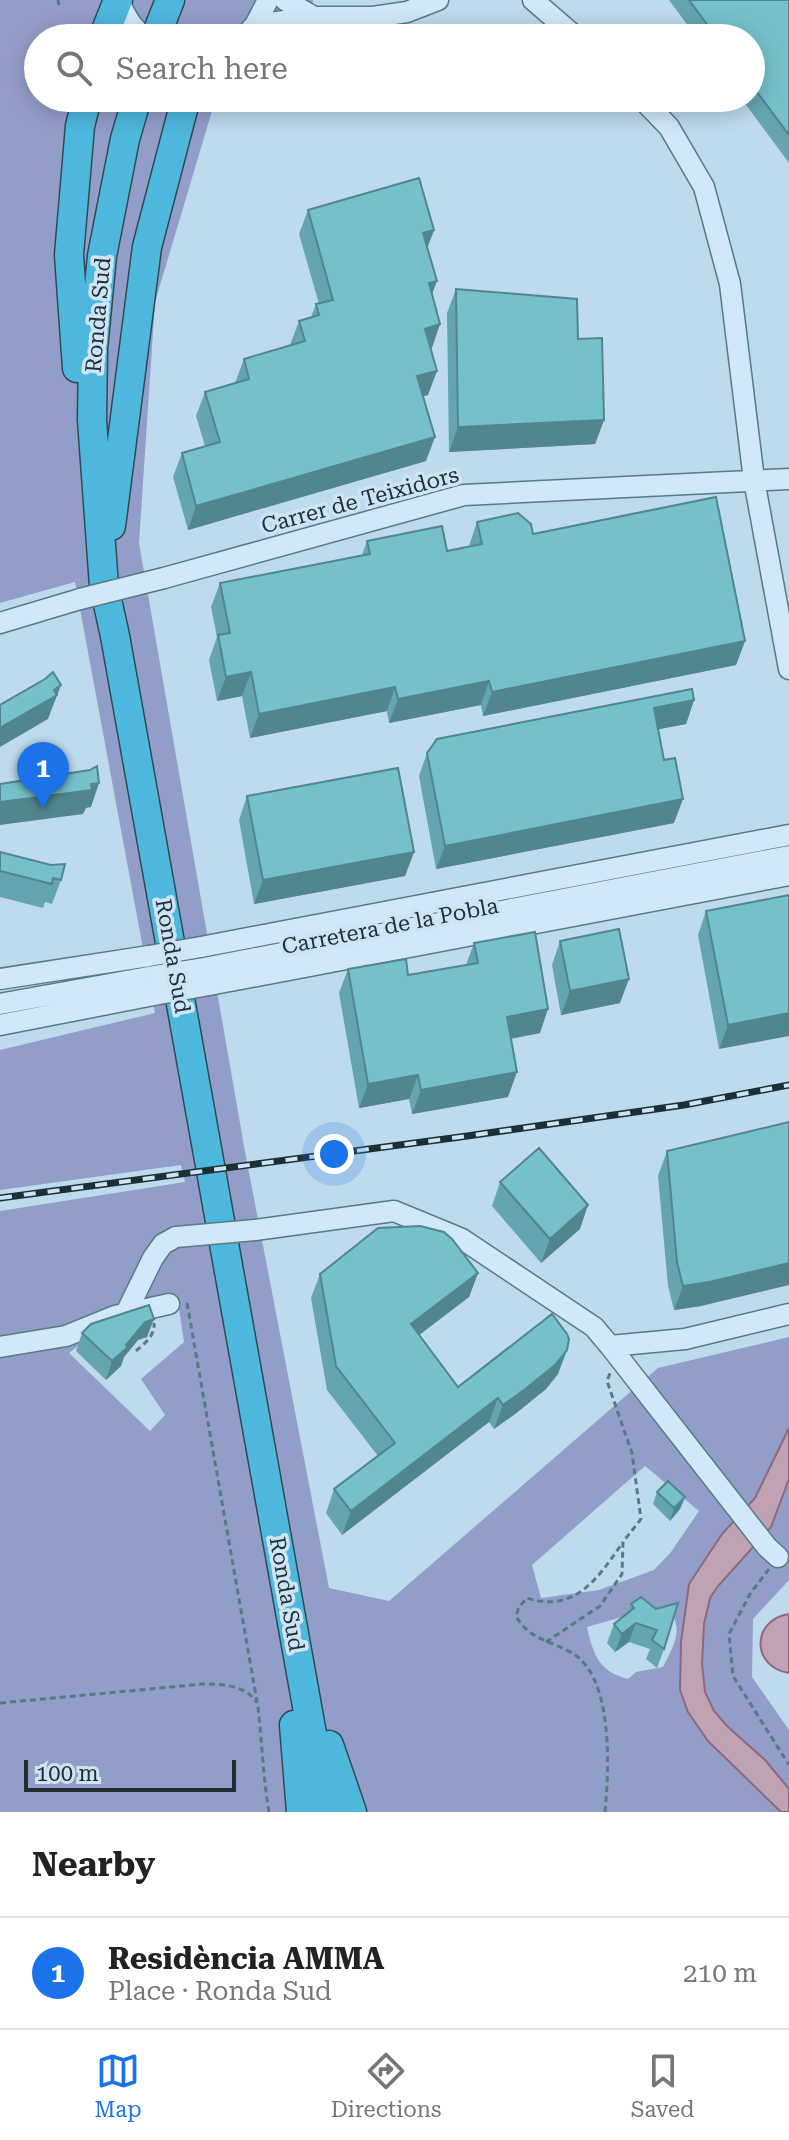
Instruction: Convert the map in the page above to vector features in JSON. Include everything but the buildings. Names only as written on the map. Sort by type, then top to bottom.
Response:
[{"type":"highway","points":[[161,24],[170,0]]},
{"type":"highway","points":[[111,24],[121,6]]},
{"type":"highway","points":[[84,112],[69,255],[92,592]]},
{"type":"highway","name":"Ronda Sud","points":[[133,112],[102,256],[93,349],[92,592],[115,636],[326,1812]]},
{"type":"highway","points":[[92,592],[147,247],[182,112]]},
{"type":"highway","points":[[291,1613],[289,1667],[301,1812]]},
{"type":"highway","points":[[291,1613],[308,1649],[326,1735],[352,1812]]},
{"type":"street","points":[[254,24],[268,0]]},
{"type":"street","points":[[285,0],[314,17]]},
{"type":"street","points":[[284,24],[314,17],[373,17],[407,12],[438,0]]},
{"type":"street","points":[[533,0],[561,24]]},
{"type":"street","points":[[121,6],[132,24]]},
{"type":"street","points":[[655,112],[669,127],[704,187],[730,284],[754,480],[789,669]]},
{"type":"street","name":"Carrer de Teixidors","points":[[0,623],[92,592],[164,578],[464,495],[789,479]]},
{"type":"street","name":"Carretera de la Pobla","points":[[0,1025],[154,975],[201,947],[789,835]]},
{"type":"street","name":"Carretera de la Pobla","points":[[207,977],[789,856]]},
{"type":"street","name":"Carretera de la Pobla","points":[[0,979],[154,975],[207,977],[789,875]]},
{"type":"street","name":"Carretera de la Pobla","points":[[0,1004],[154,975]]},
{"type":"street","points":[[126,1313],[153,1258],[163,1244],[176,1237],[255,1230],[394,1211],[462,1239],[594,1327],[772,1552]]},
{"type":"street","points":[[0,1347],[66,1336],[115,1316],[160,1306]]},
{"type":"street","points":[[614,1350],[685,1339],[789,1314]]},
{"type":"path","points":[[136,1351],[150,1337],[160,1306],[187,1301],[258,1707],[269,1812]]},
{"type":"path","points":[[605,1812],[609,1776],[608,1738],[590,1669],[574,1654],[522,1627],[516,1616],[527,1598],[539,1602],[559,1600],[589,1587],[641,1519],[632,1453],[607,1381],[614,1350]]},
{"type":"path","points":[[546,1642],[600,1606],[622,1574],[623,1542]]},
{"type":"path","points":[[772,1552],[729,1634],[733,1676],[789,1765]]},
{"type":"path","points":[[0,1703],[226,1684],[253,1696],[258,1707]]},
{"type":"shaded area","points":[[0,0],[313,0],[310,24],[24,24],[24,112],[212,112],[155,302],[139,543],[245,1152],[329,1588],[389,1601],[658,1368],[789,1337],[789,1428],[755,1498],[722,1534],[689,1584],[681,1642],[680,1690],[753,1783],[781,1812],[0,1812],[0,1211],[185,1182],[181,1165],[0,1190],[0,1050],[155,1013],[75,582],[0,603]],"holes":[[[179,1309],[184,1342],[141,1379],[165,1415],[150,1431],[69,1353],[89,1337]],[[645,1466],[699,1511],[671,1552],[654,1570],[599,1590],[541,1598],[532,1565]],[[672,1614],[676,1627],[675,1640],[663,1667],[636,1672],[628,1679],[610,1672],[599,1660],[587,1627],[629,1615]]]},
{"type":"shaded area","points":[[789,1428],[789,1479],[771,1527],[710,1598],[704,1624],[702,1664],[705,1692],[714,1711],[766,1761],[789,1789],[789,1812],[781,1812],[708,1741],[688,1712],[680,1690],[681,1642],[689,1584],[722,1534],[755,1498]]},
{"type":"shaded area","points":[[789,1479],[789,1580],[753,1619],[752,1677],[789,1730],[789,1789],[766,1761],[714,1711],[705,1692],[702,1664],[703,1628],[710,1598],[771,1527]]},
{"type":"shaded area","points":[[789,1614],[789,1673],[768,1662],[760,1644],[768,1625]]},
{"type":"railway","points":[[0,1198],[684,1105],[789,1085]]},
{"type":"place","name":"Residència AMMA","points":[[43,808]]}]
